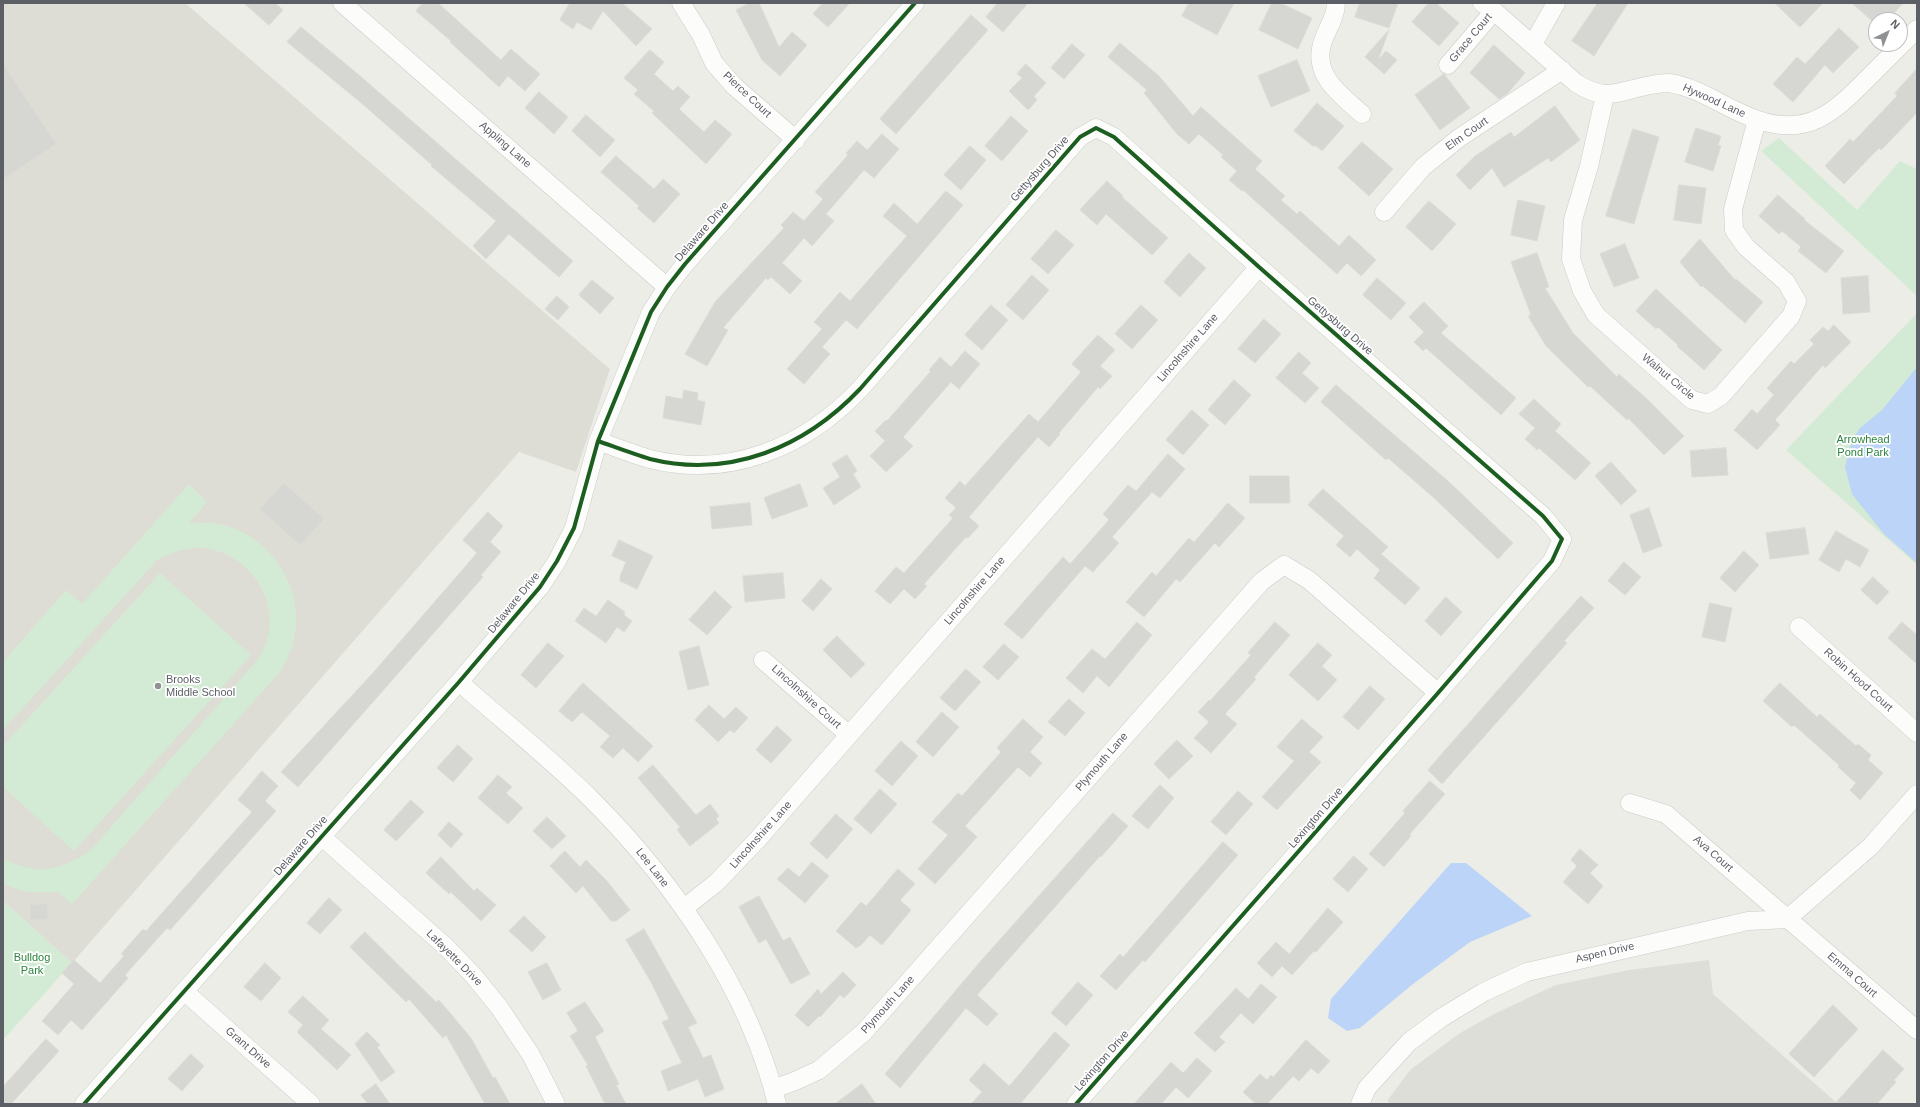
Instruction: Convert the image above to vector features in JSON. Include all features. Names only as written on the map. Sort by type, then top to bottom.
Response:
[{"type":"street","name":"Appling Lane","points":[[342,3],[668,287]]},
{"type":"street","name":"Pierce Court","points":[[681,3],[701,36],[714,63],[734,86],[796,140]]},
{"type":"street","name":"Delaware Drive","points":[[84,1104],[459,682],[540,587],[557,561],[574,528],[598,441],[651,312],[685,264],[796,140],[915,3]]},
{"type":"street","points":[[1336,3],[1336,11],[1322,45],[1321,68],[1331,86],[1362,114]]},
{"type":"street","points":[[1533,44],[1556,3]]},
{"type":"street","name":"Hywood Lane","points":[[1488,7],[1533,44],[1576,83],[1588,90],[1605,95],[1666,83],[1682,86],[1702,93],[1757,120],[1780,125],[1797,125],[1817,120],[1830,114],[1917,29]]},
{"type":"street","name":"Grace Court","points":[[1448,65],[1488,7]]},
{"type":"street","name":"Elm Court","points":[[1384,212],[1429,162],[1459,138],[1562,70]]},
{"type":"street","name":"Walnut Circle","points":[[1605,95],[1590,166],[1573,220],[1571,259],[1582,291],[1596,315],[1692,400],[1708,404],[1721,396],[1791,316],[1797,301],[1786,282],[1746,247],[1734,230],[1733,209],[1757,120]]},
{"type":"street","name":"Gettysburg Drive","points":[[598,441],[651,459],[710,464],[759,456],[781,448],[806,435],[826,421],[850,400],[1080,137],[1096,128],[1114,136],[1259,267],[1543,516],[1562,539]]},
{"type":"street","name":"Lincolnshire Lane","points":[[684,908],[716,883],[736,863],[1259,267]]},
{"type":"street","name":"Lexington Drive","points":[[1076,1104],[1438,693],[1552,561],[1562,539]]},
{"type":"street","name":"Plymouth Lane","points":[[775,1096],[795,1081],[819,1070],[864,1032],[1262,581],[1284,566],[1309,580],[1438,693]]},
{"type":"street","name":"Robin Hood Court","points":[[1799,627],[1917,733]]},
{"type":"street","name":"Lincolnshire Court","points":[[763,660],[849,735]]},
{"type":"street","name":"Lee Lane","points":[[459,682],[592,799],[638,849],[684,908],[729,982],[757,1043],[775,1096]]},
{"type":"street","points":[[1787,919],[1871,846],[1917,794]]},
{"type":"street","name":"Ava Court","points":[[1630,803],[1666,814],[1787,919]]},
{"type":"street","name":"Lafayette Drive","points":[[321,836],[446,947],[473,975],[499,1007],[531,1055],[556,1104]]},
{"type":"street","name":"Emma Court","points":[[1787,919],[1917,1030]]},
{"type":"street","name":"Aspen Drive","points":[[1360,1104],[1367,1088],[1409,1042],[1447,1014],[1484,992],[1527,972],[1748,921],[1787,919]]},
{"type":"street","name":"Grant Drive","points":[[185,992],[311,1104]]},
{"type":"shaded area","name":"Brooks Middle School","points":[[3,3],[185,3],[610,369],[576,472],[519,452],[72,963],[3,901]]},
{"type":"shaded area","points":[[1709,960],[1713,994],[1838,1104],[1391,1104],[1387,1101],[1410,1070],[1460,1033],[1494,1014],[1556,985],[1629,970]]},
{"type":"green space","points":[[1779,138],[1857,210],[1900,161],[1917,169],[1917,296],[1761,151]]},
{"type":"green space","name":"Arrowhead Pond Park","points":[[1917,313],[1917,565],[1786,450]]},
{"type":"green space","points":[[189,484],[207,502],[189,523],[216,523],[238,530],[255,540],[269,553],[281,568],[290,586],[295,604],[296,624],[293,643],[288,657],[281,671],[72,904],[58,892],[25,892],[3,884],[3,859],[27,867],[48,869],[68,863],[90,851],[260,657],[269,634],[270,618],[268,604],[254,577],[244,566],[219,551],[204,548],[191,548],[179,551],[157,560],[3,730],[3,662],[66,590],[82,604]]},
{"type":"green space","points":[[160,573],[251,655],[74,851],[3,787],[3,746]]},
{"type":"green space","name":"Bulldog Park","points":[[3,901],[72,963],[3,1040]]},
{"type":"water","points":[[1917,367],[1917,563],[1884,534],[1852,494],[1845,467],[1852,440],[1860,428],[1882,410]]},
{"type":"water","points":[[1451,863],[1466,863],[1532,916],[1470,942],[1413,984],[1360,1028],[1347,1031],[1328,1018],[1331,999]]},
{"type":"building","points":[[244,3],[275,3],[283,10],[269,25]]},
{"type":"building","points":[[423,3],[438,3],[501,60],[511,49],[540,74],[525,91],[508,76],[499,87],[450,42],[451,41],[416,11]]},
{"type":"building","points":[[570,3],[622,3],[652,29],[636,46],[603,11],[591,30],[577,22],[573,29],[560,20]]},
{"type":"building","points":[[750,3],[759,3],[779,47],[792,32],[807,45],[780,76],[762,60],[736,10]]},
{"type":"building","points":[[823,3],[850,3],[828,27],[813,14]]},
{"type":"building","points":[[998,3],[1028,3],[1003,32],[986,17]]},
{"type":"building","points":[[1189,3],[1234,3],[1217,35],[1182,16]]},
{"type":"building","points":[[1272,3],[1280,3],[1312,18],[1298,49],[1259,30]]},
{"type":"building","points":[[1360,3],[1398,3],[1389,28],[1355,17]]},
{"type":"building","points":[[1429,3],[1436,3],[1459,23],[1439,46],[1412,22]]},
{"type":"building","points":[[1598,3],[1628,3],[1594,56],[1572,41]]},
{"type":"building","points":[[1775,3],[1823,3],[1800,27]]},
{"type":"building","points":[[1852,3],[1903,3],[1895,12],[1868,12],[1868,17]]},
{"type":"building","points":[[971,15],[988,30],[896,134],[880,119]]},
{"type":"building","points":[[301,27],[359,75],[573,261],[559,277],[509,234],[486,259],[473,246],[496,221],[431,166],[432,165],[359,101],[287,42]]},
{"type":"building","points":[[1839,28],[1859,47],[1833,73],[1825,65],[1793,102],[1773,84],[1797,57],[1805,64]]},
{"type":"building","points":[[1389,30],[1378,60],[1386,51],[1397,60],[1384,74],[1365,57]]},
{"type":"building","points":[[1120,43],[1158,75],[1193,116],[1201,107],[1262,161],[1255,169],[1285,196],[1281,200],[1297,214],[1300,211],[1339,246],[1349,235],[1376,260],[1361,276],[1347,263],[1337,274],[1243,190],[1242,191],[1229,180],[1237,171],[1221,157],[1223,155],[1199,134],[1189,144],[1177,134],[1144,93],[1147,90],[1108,57]]},
{"type":"building","points":[[1072,44],[1085,55],[1064,79],[1051,68]]},
{"type":"building","points":[[1494,45],[1525,73],[1508,93],[1499,99],[1470,73]]},
{"type":"building","points":[[650,50],[664,62],[654,74],[673,91],[678,86],[690,97],[679,109],[704,132],[715,120],[732,134],[706,164],[652,113],[654,111],[634,94],[638,90],[624,78]]},
{"type":"building","points":[[1297,60],[1310,91],[1271,107],[1258,76]]},
{"type":"building","points":[[3,64],[56,144],[3,179]]},
{"type":"building","points":[[1026,64],[1046,83],[1034,96],[1037,100],[1028,110],[1009,91],[1022,78],[1017,74]]},
{"type":"building","points":[[1917,69],[1917,113],[1881,150],[1879,148],[1844,184],[1825,166],[1850,139],[1853,142],[1897,96],[1895,93]]},
{"type":"building","points":[[1444,74],[1470,108],[1440,130],[1415,95]]},
{"type":"building","points":[[539,92],[568,117],[554,134],[525,108]]},
{"type":"building","points":[[1317,103],[1344,126],[1322,151],[1315,145],[1314,147],[1294,131]]},
{"type":"building","points":[[1555,106],[1580,140],[1551,162],[1548,158],[1504,187],[1492,168],[1470,190],[1456,175],[1475,156],[1511,132],[1514,137]]},
{"type":"building","points":[[586,115],[615,140],[600,157],[572,131]]},
{"type":"building","points":[[1011,116],[1028,131],[1002,161],[985,146]]},
{"type":"building","points":[[1696,128],[1721,136],[1718,145],[1721,146],[1713,171],[1685,162]]},
{"type":"building","points":[[1633,129],[1659,137],[1634,224],[1606,216]]},
{"type":"building","points":[[882,134],[899,149],[874,178],[864,170],[826,214],[834,221],[812,246],[804,238],[782,263],[802,281],[790,294],[771,277],[768,280],[766,278],[723,328],[728,330],[707,366],[685,354],[715,302],[784,228],[781,225],[793,212],[804,221],[823,199],[815,192],[848,155],[846,153],[857,141],[867,150]]},
{"type":"building","points":[[1362,142],[1393,169],[1369,196],[1338,168]]},
{"type":"building","points":[[970,146],[986,160],[961,190],[944,175]]},
{"type":"building","points":[[616,156],[654,189],[663,179],[680,194],[654,223],[637,208],[639,206],[601,172]]},
{"type":"building","points":[[1107,181],[1123,196],[1122,197],[1168,238],[1152,255],[1106,214],[1097,225],[1080,210]]},
{"type":"building","points":[[1679,185],[1706,188],[1701,224],[1674,220]]},
{"type":"building","points":[[946,191],[963,205],[857,329],[846,320],[822,347],[830,354],[804,384],[787,369],[822,329],[814,322],[840,292],[850,301],[907,236],[883,216],[894,203],[917,224]]},
{"type":"building","points":[[1778,195],[1805,219],[1804,220],[1844,251],[1826,273],[1798,251],[1801,247],[1782,231],[1779,234],[1759,216]]},
{"type":"building","points":[[1518,200],[1545,206],[1537,241],[1511,235]]},
{"type":"building","points":[[1429,201],[1456,224],[1432,251],[1406,227]]},
{"type":"building","points":[[1056,230],[1074,245],[1048,274],[1031,259]]},
{"type":"building","points":[[1700,239],[1735,280],[1736,279],[1763,302],[1745,323],[1703,286],[1701,287],[1680,262]]},
{"type":"building","points":[[1625,244],[1639,278],[1614,287],[1600,254]]},
{"type":"building","points":[[1189,253],[1206,268],[1180,297],[1164,282]]},
{"type":"building","points":[[1537,253],[1549,287],[1545,288],[1573,333],[1617,377],[1619,374],[1648,400],[1684,436],[1664,455],[1628,418],[1627,420],[1590,386],[1588,387],[1546,346],[1528,316],[1531,315],[1511,262]]},
{"type":"building","points":[[1032,275],[1049,290],[1023,320],[1006,305]]},
{"type":"building","points":[[1868,276],[1870,312],[1843,314],[1841,278]]},
{"type":"building","points":[[1377,278],[1406,303],[1391,320],[1363,295]]},
{"type":"building","points":[[592,280],[614,298],[600,314],[579,295]]},
{"type":"building","points":[[1656,289],[1722,350],[1704,370],[1658,327],[1656,329],[1636,311]]},
{"type":"building","points":[[557,296],[569,307],[558,320],[545,309]]},
{"type":"building","points":[[1424,302],[1448,326],[1441,333],[1516,398],[1501,415],[1426,348],[1423,351],[1414,342],[1424,332],[1409,317]]},
{"type":"building","points":[[991,305],[1008,320],[982,350],[965,335]]},
{"type":"building","points":[[1141,305],[1158,320],[1132,349],[1115,334]]},
{"type":"building","points":[[1264,319],[1281,334],[1255,363],[1238,349]]},
{"type":"building","points":[[1834,325],[1851,342],[1825,368],[1823,365],[1775,420],[1780,425],[1757,450],[1734,430],[1752,409],[1757,414],[1774,395],[1767,388],[1791,361],[1794,364],[1814,344],[1810,340],[1823,327],[1828,331]]},
{"type":"building","points":[[1098,335],[1115,350],[1100,366],[1112,376],[1100,389],[1098,387],[1049,447],[1038,437],[969,517],[979,526],[968,538],[966,537],[924,584],[927,586],[915,599],[904,589],[890,604],[875,591],[896,567],[904,573],[953,518],[949,515],[956,508],[945,498],[960,481],[965,486],[1029,414],[1038,422],[1081,372],[1072,364]]},
{"type":"building","points":[[965,351],[980,364],[959,389],[951,382],[903,437],[913,446],[886,472],[870,456],[885,441],[875,431],[886,420],[887,421],[931,371],[929,370],[940,357],[951,367]]},
{"type":"building","points":[[1299,352],[1311,363],[1302,373],[1319,388],[1305,403],[1276,378]]},
{"type":"building","points":[[1234,380],[1251,395],[1225,425],[1208,410]]},
{"type":"building","points":[[1336,385],[1448,481],[1513,543],[1498,559],[1433,497],[1388,458],[1386,460],[1321,402]]},
{"type":"building","points":[[684,390],[698,393],[697,400],[705,402],[701,425],[663,418],[666,396],[682,399]]},
{"type":"building","points":[[1534,399],[1561,424],[1555,431],[1591,463],[1575,480],[1539,448],[1537,450],[1525,439],[1535,428],[1519,414]]},
{"type":"building","points":[[1192,410],[1209,425],[1183,455],[1166,440]]},
{"type":"building","points":[[1726,448],[1728,475],[1692,477],[1690,451]]},
{"type":"building","points":[[1168,454],[1185,469],[1160,498],[1152,492],[1112,537],[1119,543],[1093,572],[1085,566],[1022,639],[1004,624],[1063,557],[1070,564],[1109,520],[1103,514],[1128,485],[1136,491]]},
{"type":"building","points":[[847,455],[857,471],[853,474],[861,487],[834,505],[823,488],[840,477],[832,464]]},
{"type":"building","points":[[1611,462],[1637,491],[1621,505],[1595,476]]},
{"type":"building","points":[[1250,476],[1289,476],[1290,503],[1250,503]]},
{"type":"building","points":[[284,483],[324,519],[300,545],[260,509]]},
{"type":"building","points":[[800,484],[808,506],[772,519],[764,498]]},
{"type":"building","points":[[1323,489],[1388,547],[1381,554],[1420,588],[1405,605],[1374,578],[1380,570],[1357,549],[1350,557],[1336,545],[1344,536],[1308,505]]},
{"type":"building","points":[[750,503],[752,525],[712,529],[710,507]]},
{"type":"building","points":[[1228,503],[1245,518],[1219,547],[1215,543],[1180,582],[1176,579],[1144,617],[1126,602],[1152,572],[1156,576],[1189,538],[1194,542]]},
{"type":"building","points":[[1649,508],[1662,546],[1643,553],[1630,515]]},
{"type":"building","points":[[488,512],[503,526],[490,542],[501,552],[481,575],[483,577],[298,787],[281,772],[372,674],[477,553],[463,540]]},
{"type":"building","points":[[1805,528],[1809,554],[1770,559],[1766,533]]},
{"type":"building","points":[[1836,531],[1869,550],[1860,567],[1846,559],[1839,572],[1819,560]]},
{"type":"building","points":[[619,540],[653,556],[637,589],[620,581],[620,576],[626,562],[612,556]]},
{"type":"building","points":[[1744,551],[1759,565],[1735,592],[1720,578]]},
{"type":"building","points":[[1624,562],[1641,577],[1625,595],[1608,581]]},
{"type":"building","points":[[783,573],[785,598],[745,602],[743,576]]},
{"type":"building","points":[[1873,577],[1889,592],[1877,605],[1861,590]]},
{"type":"building","points":[[821,579],[832,589],[813,611],[802,601]]},
{"type":"building","points":[[715,591],[732,607],[707,635],[689,620]]},
{"type":"building","points":[[1581,596],[1594,608],[1564,641],[1567,643],[1442,784],[1428,770]]},
{"type":"building","points":[[1446,597],[1462,612],[1441,636],[1425,621]]},
{"type":"building","points":[[608,600],[625,612],[624,615],[632,621],[624,632],[617,627],[606,643],[575,621],[584,608],[596,616]]},
{"type":"building","points":[[1710,603],[1732,608],[1725,642],[1702,637]]},
{"type":"building","points":[[1137,622],[1152,635],[1109,687],[1097,676],[1083,693],[1066,678],[1092,649],[1105,659]]},
{"type":"building","points":[[1275,622],[1290,635],[1254,677],[1256,679],[1225,714],[1237,724],[1211,753],[1194,738],[1209,722],[1198,712],[1209,700],[1210,701],[1251,655],[1248,653]]},
{"type":"building","points":[[1902,622],[1917,635],[1917,664],[1888,638]]},
{"type":"building","points":[[837,636],[865,664],[851,678],[823,650]]},
{"type":"building","points":[[548,643],[564,656],[536,688],[521,675]]},
{"type":"building","points":[[1318,643],[1332,655],[1322,666],[1337,680],[1318,701],[1289,675]]},
{"type":"building","points":[[1004,644],[1019,657],[998,680],[983,667]]},
{"type":"building","points":[[699,646],[709,685],[688,690],[679,652]]},
{"type":"building","points":[[966,669],[981,682],[955,711],[940,698]]},
{"type":"building","points":[[583,683],[653,746],[638,762],[623,748],[613,758],[600,747],[610,736],[582,712],[572,722],[559,711]]},
{"type":"building","points":[[1780,683],[1817,717],[1820,714],[1856,746],[1858,744],[1871,755],[1868,760],[1883,773],[1860,800],[1850,790],[1856,783],[1838,767],[1839,765],[1794,725],[1792,727],[1763,701]]},
{"type":"building","points":[[1370,686],[1385,699],[1358,730],[1343,717]]},
{"type":"building","points":[[1069,699],[1085,713],[1065,736],[1048,722]]},
{"type":"building","points":[[709,705],[724,719],[736,707],[748,718],[734,733],[730,730],[718,742],[695,720]]},
{"type":"building","points":[[942,712],[959,727],[933,757],[916,742]]},
{"type":"building","points":[[1023,719],[1043,737],[1030,752],[1042,763],[1030,777],[1018,767],[965,826],[977,837],[935,884],[918,869],[948,835],[932,822],[958,793],[962,796],[1001,752],[997,748]]},
{"type":"building","points":[[1302,719],[1323,737],[1309,752],[1321,762],[1277,810],[1262,797],[1294,761],[1277,747]]},
{"type":"building","points":[[777,726],[792,740],[771,763],[756,750]]},
{"type":"building","points":[[1177,740],[1193,756],[1169,779],[1154,764]]},
{"type":"building","points":[[901,741],[918,756],[892,786],[875,771]]},
{"type":"building","points":[[458,745],[473,759],[453,782],[437,768]]},
{"type":"building","points":[[653,765],[696,815],[710,804],[719,816],[716,819],[719,823],[690,846],[677,830],[680,827],[638,778]]},
{"type":"building","points":[[262,771],[278,786],[265,801],[276,811],[170,930],[167,928],[125,975],[128,978],[82,1030],[71,1020],[58,1035],[42,1021],[74,984],[62,973],[74,960],[100,983],[124,956],[121,954],[143,929],[146,931],[252,812],[238,800]]},
{"type":"building","points":[[498,775],[512,787],[506,793],[523,808],[508,824],[478,798]]},
{"type":"building","points":[[1430,781],[1445,794],[1409,835],[1411,836],[1384,867],[1369,854],[1405,813],[1403,811]]},
{"type":"building","points":[[1160,785],[1174,798],[1148,829],[1132,816]]},
{"type":"building","points":[[880,789],[897,804],[871,834],[854,819]]},
{"type":"building","points":[[1238,791],[1253,804],[1226,835],[1211,822]]},
{"type":"building","points":[[411,800],[424,812],[396,841],[384,830]]},
{"type":"building","points":[[1113,813],[1128,826],[977,995],[998,1014],[987,1026],[966,1008],[900,1088],[885,1074],[980,962]]},
{"type":"building","points":[[836,814],[853,829],[827,859],[810,844]]},
{"type":"building","points":[[547,817],[566,836],[552,849],[533,831]]},
{"type":"building","points":[[449,822],[463,834],[451,848],[438,835]]},
{"type":"building","points":[[1223,842],[1238,855],[1145,962],[1143,960],[1116,990],[1100,976],[1120,954],[1123,957]]},
{"type":"building","points":[[1580,849],[1598,865],[1590,873],[1603,886],[1588,904],[1563,882],[1577,866],[1571,860]]},
{"type":"building","points":[[565,851],[580,867],[586,860],[606,880],[630,910],[616,921],[611,921],[583,886],[576,893],[550,866]]},
{"type":"building","points":[[1354,856],[1368,869],[1348,892],[1333,879]]},
{"type":"building","points":[[441,857],[474,891],[477,888],[496,905],[481,921],[451,892],[449,894],[426,873]]},
{"type":"building","points":[[812,862],[829,876],[805,903],[777,879],[788,868],[799,877]]},
{"type":"building","points":[[898,869],[915,884],[900,900],[911,910],[882,945],[870,935],[861,945],[856,948],[836,931],[861,902],[866,906]]},
{"type":"building","points":[[759,896],[783,941],[790,937],[810,974],[791,984],[766,939],[759,943],[739,907]]},
{"type":"building","points":[[329,898],[342,910],[320,934],[307,923]]},
{"type":"building","points":[[47,904],[48,919],[31,920],[30,905]]},
{"type":"building","points":[[1328,908],[1343,922],[1316,952],[1314,951],[1292,975],[1282,966],[1272,977],[1257,963],[1276,942],[1289,954]]},
{"type":"building","points":[[524,916],[546,937],[532,952],[509,931]]},
{"type":"building","points":[[644,929],[697,1023],[688,1027],[703,1058],[711,1055],[724,1089],[705,1097],[698,1079],[668,1091],[661,1071],[682,1063],[662,1022],[669,1019],[651,982],[626,940]]},
{"type":"building","points":[[365,932],[436,1002],[439,1000],[471,1038],[493,1078],[495,1077],[510,1104],[485,1104],[446,1035],[443,1038],[409,999],[406,1002],[350,947]]},
{"type":"building","points":[[265,963],[281,978],[261,1001],[244,987]]},
{"type":"building","points":[[547,963],[561,990],[543,1000],[528,972]]},
{"type":"building","points":[[843,972],[856,985],[844,998],[840,995],[820,1017],[819,1016],[808,1027],[795,1015],[818,989],[821,994]]},
{"type":"building","points":[[1078,982],[1093,995],[1066,1026],[1051,1013]]},
{"type":"building","points":[[1261,984],[1277,997],[1253,1024],[1241,1013],[1219,1037],[1225,1042],[1215,1052],[1194,1033],[1236,988],[1248,999]]},
{"type":"building","points":[[303,996],[329,1020],[321,1029],[351,1055],[337,1070],[297,1032],[303,1025],[288,1012]]},
{"type":"building","points":[[585,1002],[604,1031],[595,1037],[619,1084],[616,1085],[626,1104],[605,1104],[586,1066],[588,1065],[570,1036],[578,1031],[567,1013]]},
{"type":"building","points":[[1833,1005],[1858,1029],[1814,1077],[1789,1054]]},
{"type":"building","points":[[367,1032],[380,1045],[377,1047],[395,1072],[381,1082],[355,1044]]},
{"type":"building","points":[[1055,1032],[1070,1045],[1020,1104],[971,1104],[982,1092],[969,1080],[984,1063],[1009,1086]]},
{"type":"building","points":[[46,1039],[59,1051],[11,1104],[3,1104],[3,1087]]},
{"type":"building","points":[[1306,1040],[1330,1061],[1318,1074],[1311,1068],[1299,1081],[1293,1076],[1267,1104],[1256,1104],[1243,1092],[1260,1074],[1267,1080],[1271,1075],[1273,1077]]},
{"type":"building","points":[[1883,1050],[1904,1069],[1894,1080],[1896,1082],[1877,1104],[1835,1104]]},
{"type":"building","points":[[191,1054],[204,1066],[182,1091],[168,1079]]},
{"type":"building","points":[[1197,1058],[1212,1071],[1188,1098],[1176,1087],[1161,1104],[1134,1104],[1171,1062],[1183,1073]]},
{"type":"building","points":[[376,1084],[390,1104],[368,1104],[361,1095]]},
{"type":"building","points":[[862,1084],[876,1104],[835,1104]]},
{"type":"cycle path","points":[[84,1104],[459,682],[540,587],[557,561],[574,528],[598,441],[651,312],[667,287],[685,264],[915,3]]},
{"type":"cycle path","points":[[598,441],[650,459],[680,464],[709,465],[737,461],[764,453],[790,442],[815,427],[860,389],[1080,137],[1096,128],[1114,137],[1259,267],[1543,516],[1562,539],[1552,561],[1438,693],[1076,1104]]},
{"type":"place","name":"Brooks Middle School","points":[[158,686]]}]
